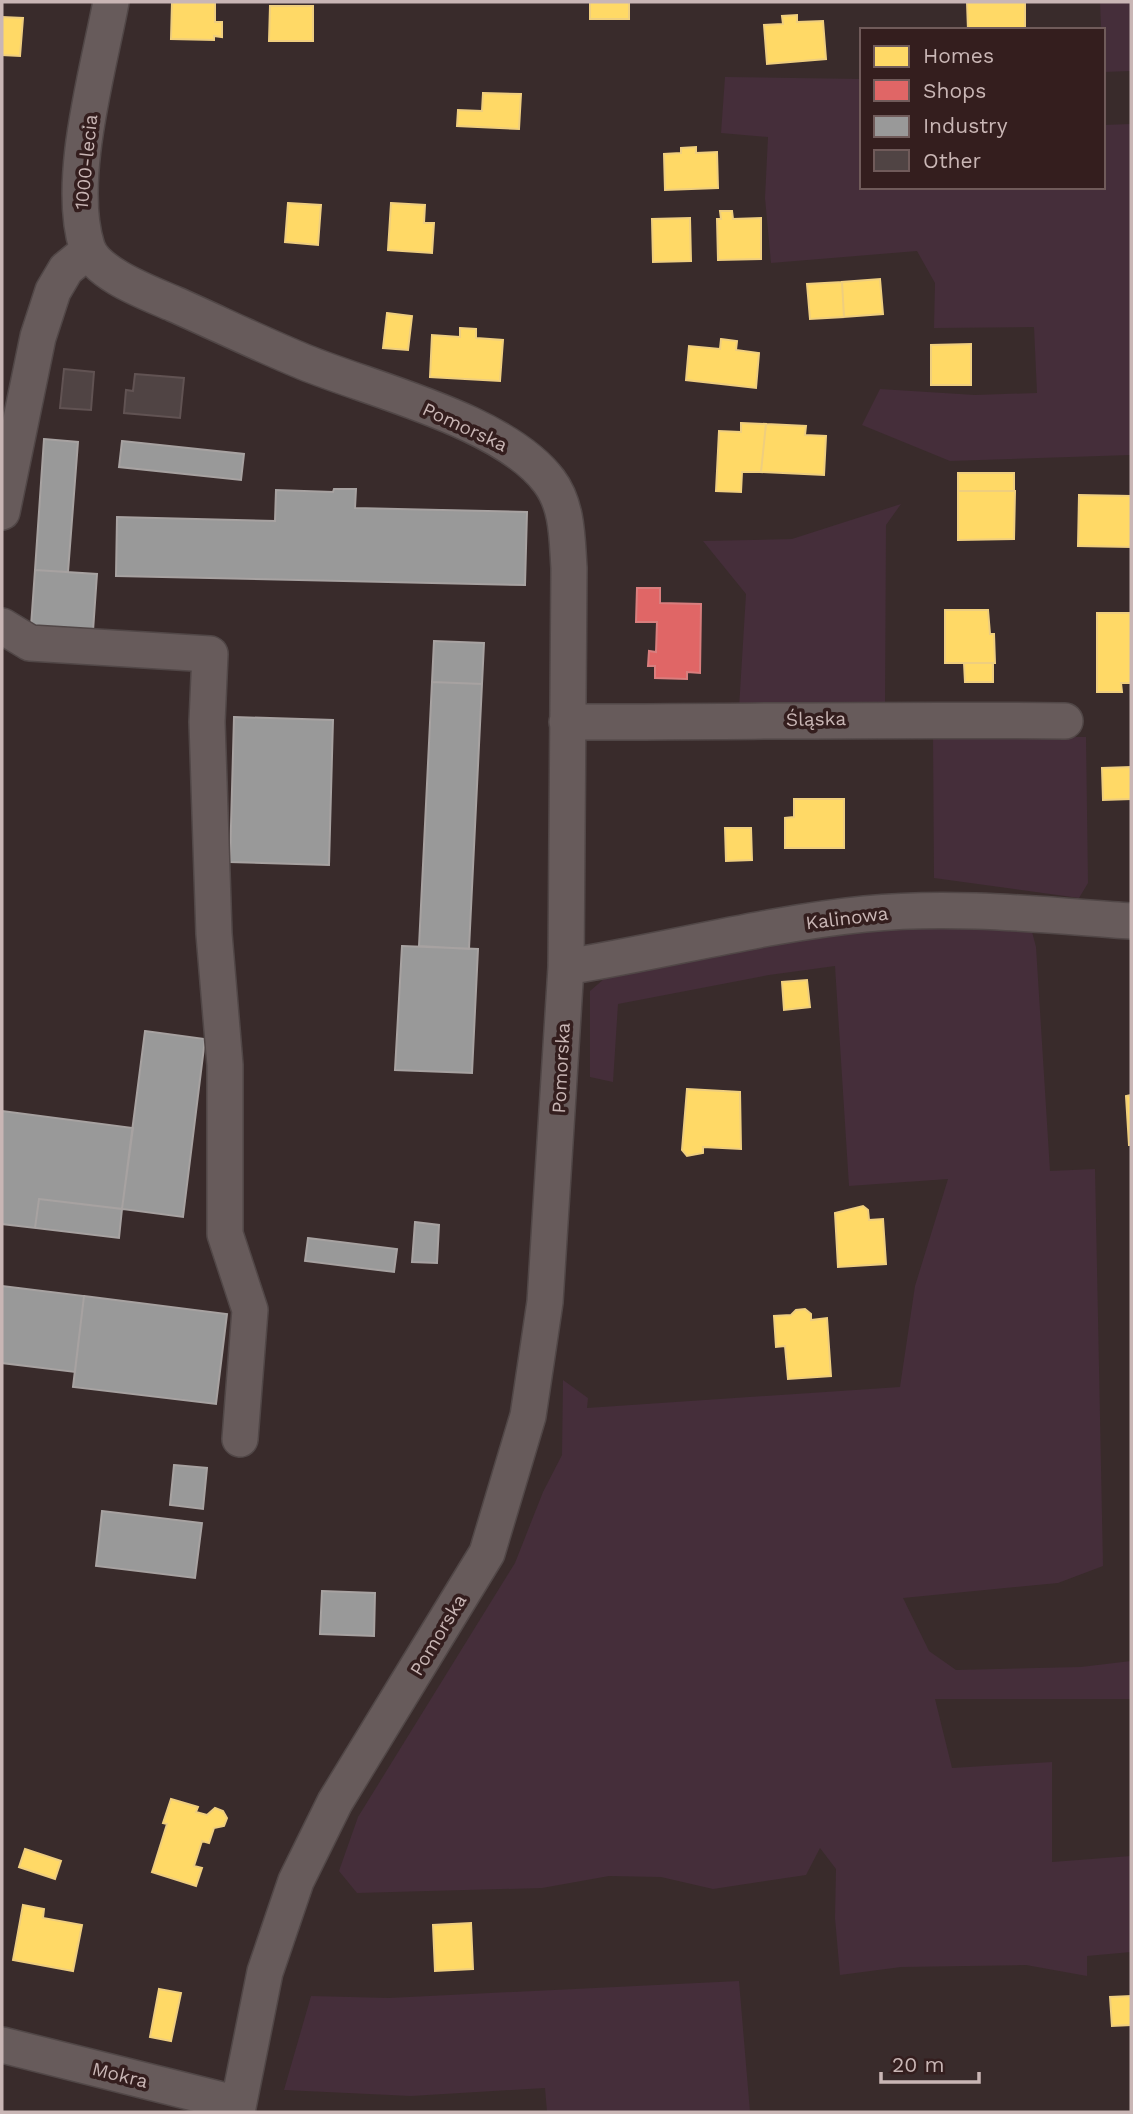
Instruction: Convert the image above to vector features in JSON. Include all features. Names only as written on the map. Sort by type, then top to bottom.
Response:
[{"type":"street","name":"1000-lecia","points":[[88,251],[79,217],[80,177],[111,2]]},
{"type":"street","points":[[2,512],[38,337],[49,303],[66,269],[88,251]]},
{"type":"street","name":"Pomorska","points":[[88,251],[110,273],[146,292],[305,362],[495,437],[528,458],[551,483],[566,521],[569,568],[566,967],[545,1302],[528,1416],[487,1553],[342,1790],[296,1881],[265,1972],[237,2108]]},
{"type":"street","points":[[2,626],[30,643],[210,654],[207,722],[213,895],[225,1065],[225,1234],[250,1310],[240,1439]]},
{"type":"street","name":"Śląska","points":[[567,722],[645,724],[853,718],[1065,721]]},
{"type":"street","name":"Kalinowa","points":[[566,967],[754,930],[866,914],[960,909],[1131,921]]},
{"type":"street","name":"Mokra","points":[[2,2045],[237,2108]]},
{"type":"shaded area","points":[[1100,2],[1131,2],[1131,71],[1105,72],[1105,28],[1101,28]]},
{"type":"shaded area","points":[[725,77],[860,79],[860,189],[1105,189],[1105,125],[1131,124],[1131,455],[950,461],[862,425],[880,389],[975,395],[1037,393],[1034,327],[934,328],[935,283],[917,251],[771,263],[765,198],[768,137],[721,133]]},
{"type":"shaded area","points":[[901,504],[886,525],[885,706],[739,708],[746,594],[703,541],[792,539]]},
{"type":"shaded area","points":[[933,735],[1086,737],[1088,883],[1079,898],[934,878]]},
{"type":"shaded area","points":[[890,925],[1031,928],[1036,947],[1050,1171],[1095,1169],[1103,1566],[1058,1583],[903,1598],[929,1651],[956,1670],[1081,1667],[1131,1661],[1131,1699],[935,1699],[952,1768],[1052,1762],[1052,1862],[1131,1856],[1131,1952],[1087,1956],[1087,1976],[1026,1965],[901,1967],[840,1975],[835,1918],[836,1869],[820,1848],[806,1875],[713,1889],[661,1877],[609,1876],[542,1888],[357,1893],[339,1871],[358,1817],[515,1563],[543,1492],[562,1455],[563,1380],[588,1398],[587,1408],[900,1387],[915,1286],[948,1179],[849,1186],[835,966],[769,975],[618,1004],[613,1082],[590,1077],[590,991],[612,972]]},
{"type":"shaded area","points":[[739,1981],[750,2112],[547,2112],[545,2088],[411,2096],[284,2090],[311,1996],[389,1998]]},
{"type":"building: Homes","points":[[172,2],[215,2],[215,22],[222,22],[222,37],[214,36],[214,40],[171,39]]},
{"type":"building: Homes","points":[[590,2],[629,2],[629,19],[590,19]]},
{"type":"building: Homes","points":[[967,2],[1025,2],[1025,28],[968,28]]},
{"type":"building: Homes","points":[[270,6],[313,6],[313,41],[269,41]]},
{"type":"building: Homes","points":[[797,15],[797,22],[823,21],[826,59],[767,64],[764,25],[783,24],[782,16]]},
{"type":"building: Homes","points":[[2,17],[23,18],[20,56],[2,55]]},
{"type":"building: Homes","points":[[483,93],[521,94],[519,129],[457,126],[458,110],[482,111]]},
{"type":"building: Homes","points":[[696,147],[696,153],[717,152],[718,188],[665,190],[664,154],[681,153],[681,148]]},
{"type":"building: Homes","points":[[288,203],[321,205],[318,245],[285,242]]},
{"type":"building: Homes","points":[[391,203],[425,205],[424,223],[434,223],[432,253],[388,250]]},
{"type":"building: Homes","points":[[720,211],[732,211],[733,219],[761,218],[761,259],[718,260],[717,219],[721,219]]},
{"type":"building: Homes","points":[[690,218],[691,261],[653,262],[652,219]]},
{"type":"building: Homes","points":[[880,279],[883,314],[844,317],[842,282]]},
{"type":"building: Homes","points":[[842,282],[844,317],[810,319],[807,284]]},
{"type":"building: Homes","points":[[387,313],[412,316],[408,350],[383,348]]},
{"type":"building: Homes","points":[[460,328],[476,329],[476,338],[503,340],[500,381],[430,377],[432,335],[460,337]]},
{"type":"building: Homes","points":[[721,339],[737,341],[736,350],[759,353],[756,388],[686,380],[689,346],[720,349]]},
{"type":"building: Homes","points":[[971,344],[971,385],[931,385],[931,345]]},
{"type":"building: Homes","points":[[741,423],[766,424],[761,472],[742,472],[741,492],[716,491],[719,431],[741,432]]},
{"type":"building: Homes","points":[[766,424],[806,426],[805,435],[826,436],[824,475],[761,472]]},
{"type":"building: Homes","points":[[958,473],[1014,473],[1014,491],[958,491]]},
{"type":"building: Homes","points":[[958,491],[1015,491],[1014,539],[958,540]]},
{"type":"building: Homes","points":[[1079,495],[1131,496],[1131,547],[1078,546]]},
{"type":"building: Homes","points":[[945,610],[988,610],[990,634],[994,634],[995,663],[945,663]]},
{"type":"building: Homes","points":[[1097,613],[1131,613],[1131,683],[1121,683],[1122,692],[1097,692]]},
{"type":"building: Homes","points":[[964,663],[993,663],[993,682],[965,682]]},
{"type":"building: Homes","points":[[1131,767],[1131,799],[1103,800],[1102,768]]},
{"type":"building: Homes","points":[[794,799],[844,799],[844,848],[785,848],[785,818],[794,817]]},
{"type":"building: Homes","points":[[725,828],[751,828],[752,860],[726,861]]},
{"type":"building: Homes","points":[[807,980],[810,1007],[784,1010],[782,982]]},
{"type":"building: Homes","points":[[687,1089],[740,1092],[741,1149],[703,1147],[703,1153],[687,1156],[682,1150]]},
{"type":"building: Homes","points":[[1131,1095],[1131,1145],[1129,1145],[1126,1096]]},
{"type":"building: Homes","points":[[863,1206],[868,1210],[869,1220],[883,1219],[886,1264],[838,1267],[835,1213]]},
{"type":"building: Homes","points":[[805,1309],[811,1314],[811,1320],[827,1318],[831,1376],[788,1379],[785,1346],[776,1347],[774,1316],[791,1315],[796,1310]]},
{"type":"building: Homes","points":[[171,1799],[198,1807],[196,1812],[207,1815],[215,1808],[223,1811],[227,1818],[224,1826],[214,1828],[209,1843],[202,1841],[194,1866],[202,1868],[196,1886],[152,1872],[167,1824],[163,1823]]},
{"type":"building: Homes","points":[[25,1849],[61,1861],[55,1879],[19,1867]]},
{"type":"building: Homes","points":[[23,1905],[44,1909],[43,1918],[82,1925],[73,1971],[13,1960]]},
{"type":"building: Homes","points":[[471,1923],[473,1969],[435,1971],[433,1925]]},
{"type":"building: Homes","points":[[159,1989],[181,1993],[171,2041],[150,2037]]},
{"type":"building: Homes","points":[[1131,1996],[1131,2025],[1112,2026],[1110,1997]]},
{"type":"building: Shops","points":[[637,588],[660,588],[660,603],[701,604],[700,673],[687,672],[687,679],[655,678],[655,666],[648,666],[649,651],[656,652],[657,622],[636,622]]},
{"type":"building: Industry","points":[[44,439],[78,442],[68,572],[35,570]]},
{"type":"building: Industry","points":[[122,441],[244,454],[241,480],[119,467]]},
{"type":"building: Industry","points":[[334,489],[356,489],[355,508],[527,512],[525,585],[116,576],[117,517],[275,521],[276,490],[333,492]]},
{"type":"building: Industry","points":[[35,570],[97,574],[93,631],[31,626]]},
{"type":"building: Industry","points":[[434,641],[484,643],[482,684],[432,682]]},
{"type":"building: Industry","points":[[432,682],[482,684],[469,949],[419,946]]},
{"type":"building: Industry","points":[[234,717],[333,720],[329,865],[230,862]]},
{"type":"building: Industry","points":[[402,946],[478,949],[472,1073],[395,1070]]},
{"type":"building: Industry","points":[[145,1031],[205,1039],[183,1217],[122,1209]]},
{"type":"building: Industry","points":[[2,1111],[133,1128],[122,1209],[39,1199],[35,1228],[2,1224]]},
{"type":"building: Industry","points":[[39,1199],[122,1209],[119,1238],[35,1228]]},
{"type":"building: Industry","points":[[415,1222],[439,1225],[437,1263],[412,1262]]},
{"type":"building: Industry","points":[[308,1238],[397,1249],[394,1272],[305,1261]]},
{"type":"building: Industry","points":[[2,1286],[84,1296],[75,1372],[2,1363]]},
{"type":"building: Industry","points":[[84,1296],[227,1314],[216,1404],[73,1387]]},
{"type":"building: Industry","points":[[174,1465],[207,1468],[203,1509],[170,1505]]},
{"type":"building: Industry","points":[[102,1511],[202,1523],[195,1578],[96,1566]]},
{"type":"building: Industry","points":[[322,1591],[375,1593],[374,1636],[320,1634]]},
{"type":"building: Other","points":[[64,369],[94,372],[91,410],[60,408]]},
{"type":"building: Other","points":[[135,374],[184,378],[180,418],[124,413],[126,390],[133,391]]}]
